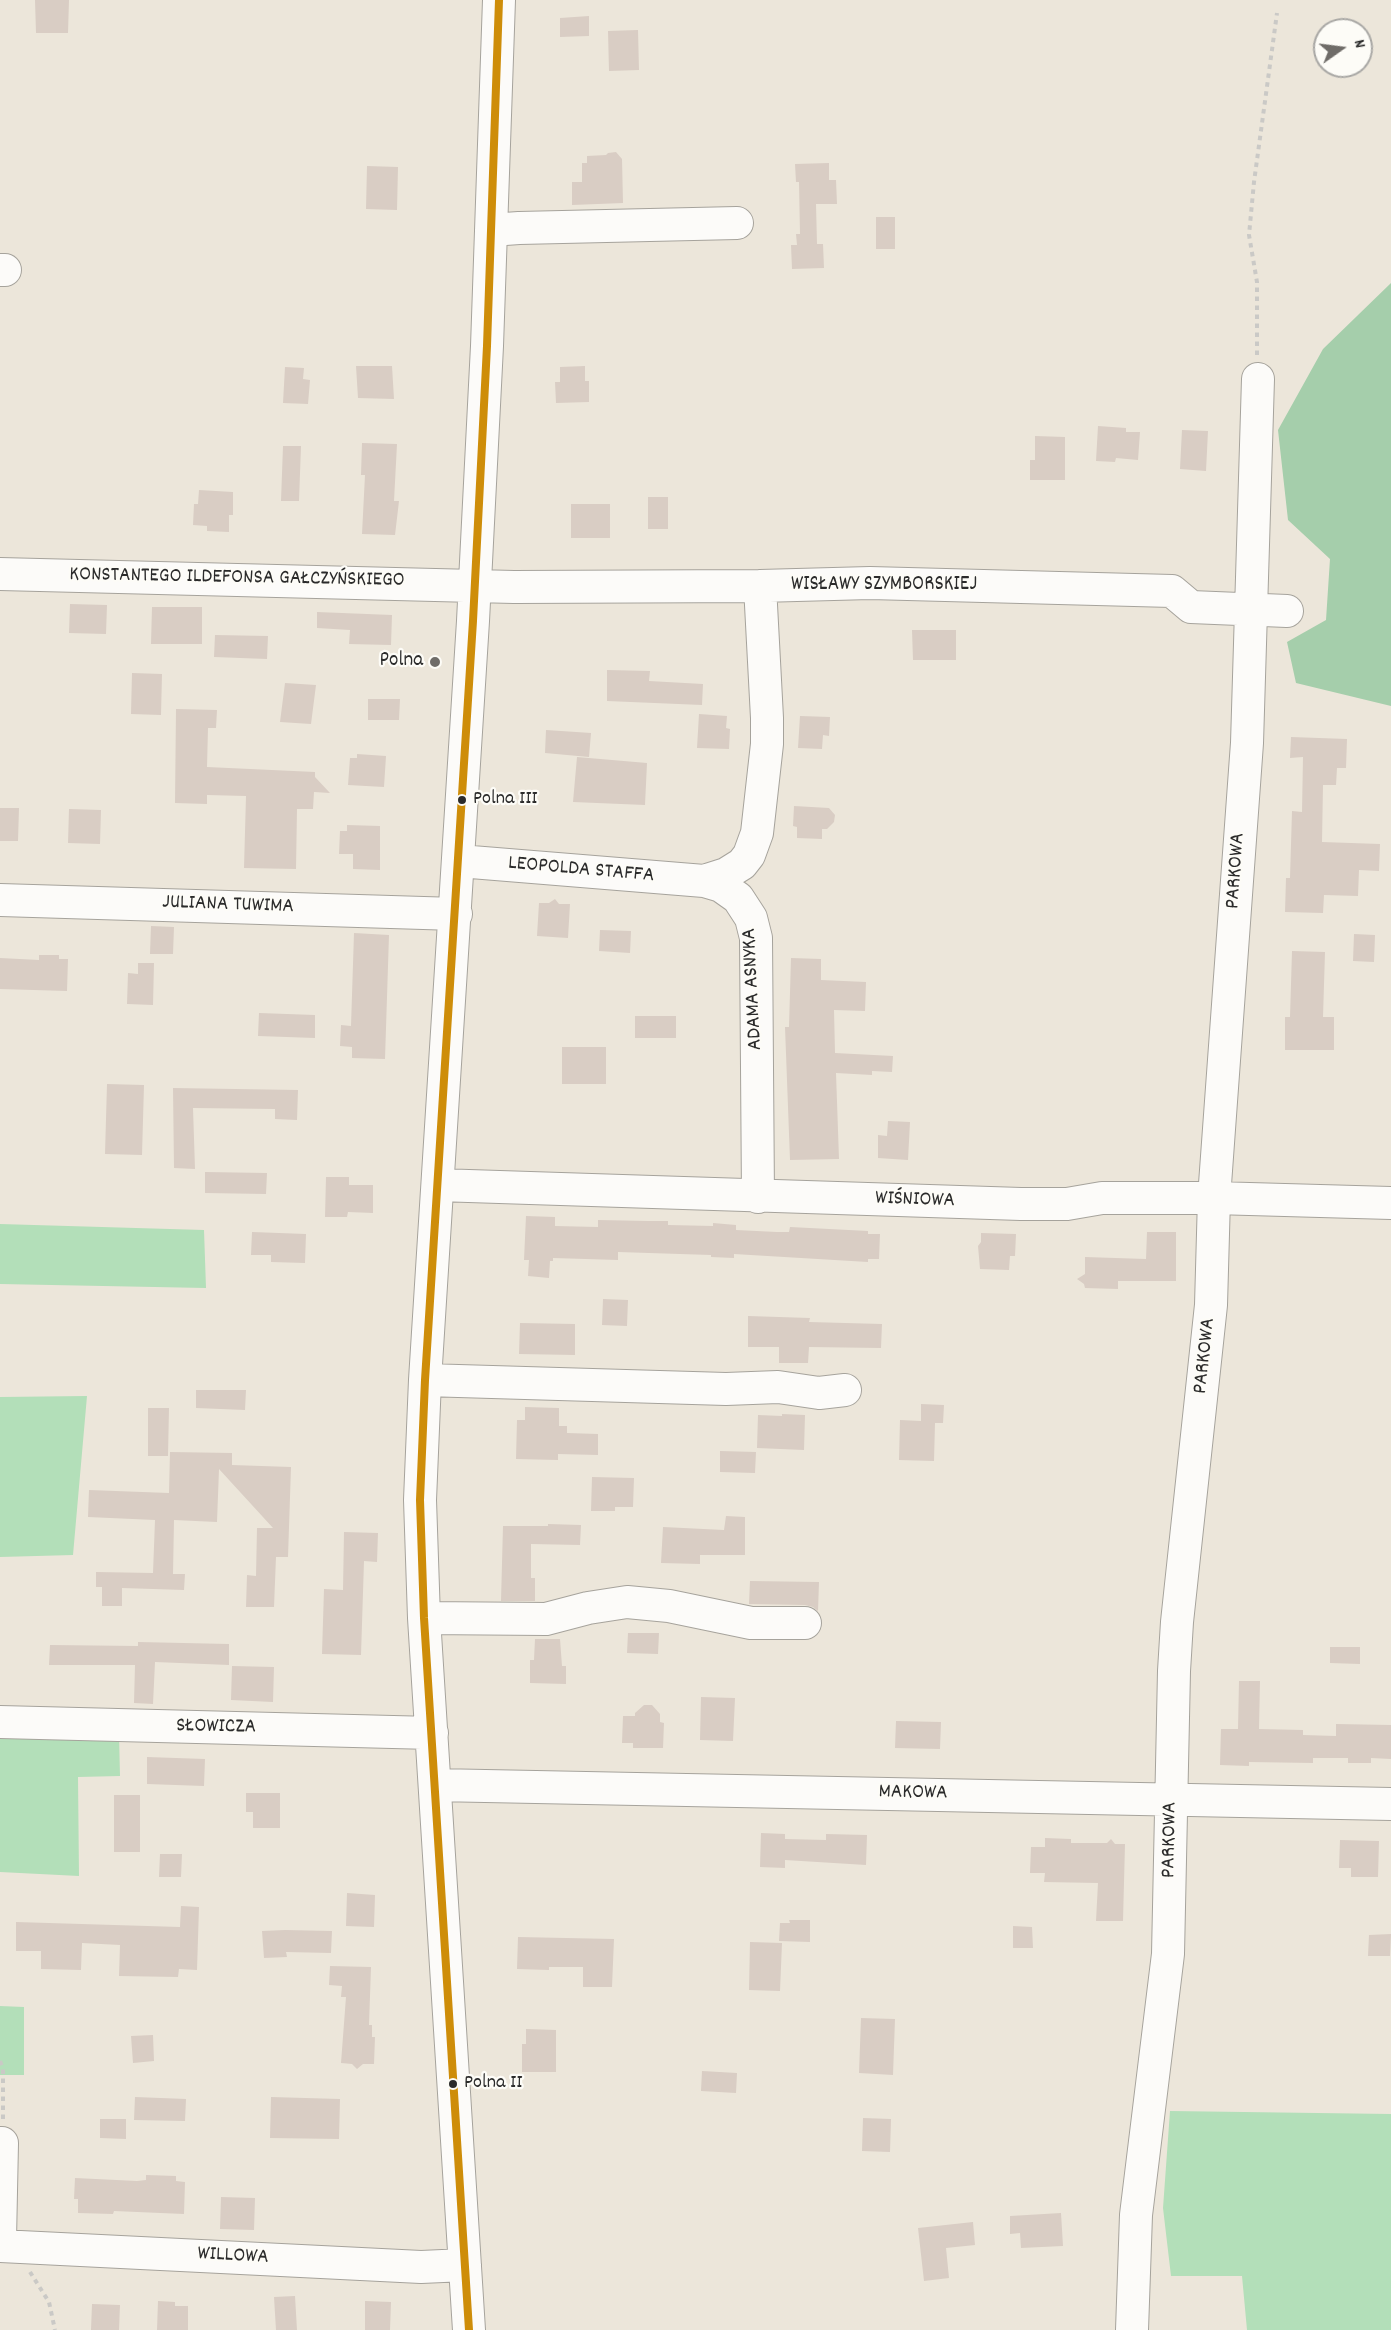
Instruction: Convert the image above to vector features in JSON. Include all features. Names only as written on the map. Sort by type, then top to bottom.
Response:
[{"type":"street","points":[[469,2330],[424,1618],[420,1500],[425,1380],[475,585],[499,0]]},
{"type":"street","points":[[491,230],[737,223]]},
{"type":"street","name":"PARKOWA","points":[[1132,2330],[1136,2215],[1167,1954],[1177,1622],[1211,1305],[1214,1198],[1247,743],[1258,379]]},
{"type":"street","name":"KONSTANTEGO ILDEFONSA GAŁCZYŃSKIEGO","points":[[0,574],[475,585]]},
{"type":"street","name":"WISŁAWY SZYMBORSKIEJ","points":[[475,585],[760,586],[870,583],[1172,591],[1191,607],[1287,610]]},
{"type":"street","points":[[704,881],[726,874],[742,864],[749,855],[757,833],[767,744],[760,586]]},
{"type":"street","name":"LEOPOLDA STAFFA","points":[[459,861],[704,881]]},
{"type":"street","name":"ADAMA ASNYKA","points":[[704,881],[732,891],[745,907],[754,929],[758,1197]]},
{"type":"street","name":"JULIANA TUWIMA","points":[[0,900],[456,914]]},
{"type":"street","name":"WIŚNIOWA","points":[[438,1185],[1052,1205],[1102,1198],[1214,1198],[1391,1203]]},
{"type":"street","points":[[425,1380],[726,1389],[778,1387],[819,1393],[845,1390]]},
{"type":"street","points":[[424,1618],[546,1619],[588,1608],[627,1602],[669,1606],[751,1623],[805,1623]]},
{"type":"street","name":"SŁOWICZA","points":[[0,1722],[432,1733]]},
{"type":"street","name":"MAKOWA","points":[[435,1785],[1391,1804]]},
{"type":"street","points":[[0,2240],[1,2143]]},
{"type":"street","name":"WILLOWA","points":[[0,2247],[421,2267],[465,2265]]},
{"type":"path","points":[[1258,379],[1257,282],[1250,235],[1254,182],[1277,13]]},
{"type":"path","points":[[0,2061],[3,2069],[1,2143]]},
{"type":"path","points":[[0,2247],[30,2271],[49,2302],[56,2330]]},
{"type":"green space","points":[[1391,283],[1391,706],[1296,683],[1287,642],[1326,620],[1330,559],[1288,520],[1278,430],[1323,349]]},
{"type":"green space","points":[[0,1224],[204,1230],[206,1288],[0,1284]]},
{"type":"green space","points":[[87,1396],[73,1555],[0,1557],[0,1397]]},
{"type":"green space","points":[[0,1733],[119,1734],[120,1776],[78,1777],[79,1876],[0,1872]]},
{"type":"green space","points":[[0,2006],[24,2007],[24,2075],[0,2075]]},
{"type":"green space","points":[[1170,2111],[1391,2114],[1391,2330],[1247,2330],[1242,2276],[1171,2276],[1163,2208]]},
{"type":"building","points":[[35,0],[69,0],[68,33],[36,33]]},
{"type":"building","points":[[589,16],[589,36],[560,37],[560,18]]},
{"type":"building","points":[[638,30],[639,70],[609,71],[608,31]]},
{"type":"building","points":[[616,152],[622,159],[623,203],[572,205],[572,182],[582,182],[582,163],[587,163],[587,156]]},
{"type":"building","points":[[829,163],[829,180],[836,180],[837,204],[816,204],[817,244],[823,244],[824,268],[792,269],[791,245],[797,245],[796,234],[800,234],[799,182],[796,182],[795,164]]},
{"type":"building","points":[[367,166],[398,167],[397,210],[366,209]]},
{"type":"building","points":[[876,217],[895,217],[895,249],[876,249]]},
{"type":"building","points":[[356,366],[392,366],[394,399],[358,398]]},
{"type":"building","points":[[585,366],[585,381],[589,381],[589,402],[556,403],[555,382],[560,382],[560,367]]},
{"type":"building","points":[[285,367],[304,368],[303,379],[310,380],[308,404],[283,403]]},
{"type":"building","points":[[1098,426],[1126,428],[1126,432],[1140,432],[1138,460],[1116,458],[1115,462],[1096,461]]},
{"type":"building","points":[[1182,430],[1208,431],[1206,471],[1180,469]]},
{"type":"building","points":[[1035,436],[1065,437],[1065,480],[1030,480],[1030,460],[1035,460]]},
{"type":"building","points":[[362,443],[397,444],[394,501],[399,501],[395,535],[362,534],[365,475],[361,475]]},
{"type":"building","points":[[283,446],[301,446],[299,501],[281,501]]},
{"type":"building","points":[[199,490],[233,492],[233,515],[229,515],[229,532],[207,531],[207,526],[193,525],[194,504],[198,504]]},
{"type":"building","points":[[648,497],[668,497],[668,529],[648,529]]},
{"type":"building","points":[[571,504],[610,504],[610,538],[571,538]]},
{"type":"building","points":[[70,604],[107,605],[106,634],[69,633]]},
{"type":"building","points":[[152,607],[202,607],[202,644],[151,644]]},
{"type":"building","points":[[317,612],[392,615],[391,645],[349,644],[350,630],[317,628]]},
{"type":"building","points":[[912,630],[956,630],[956,660],[913,660]]},
{"type":"building","points":[[215,635],[268,636],[267,659],[214,657]]},
{"type":"building","points":[[607,670],[650,671],[649,681],[703,684],[702,705],[607,701]]},
{"type":"building","points":[[132,673],[162,674],[161,715],[131,714]]},
{"type":"building","points":[[285,683],[316,685],[311,724],[280,722]]},
{"type":"building","points":[[368,699],[400,699],[399,720],[368,720]]},
{"type":"building","points":[[176,709],[217,710],[216,728],[208,728],[207,767],[315,772],[315,777],[330,793],[314,792],[313,809],[297,809],[296,869],[244,868],[246,796],[207,795],[207,804],[175,803]]},
{"type":"building","points":[[699,714],[727,716],[726,728],[730,729],[729,749],[697,748]]},
{"type":"building","points":[[800,716],[830,717],[829,736],[823,735],[822,749],[798,748]]},
{"type":"building","points":[[546,730],[591,733],[589,757],[545,753]]},
{"type":"building","points":[[1291,737],[1347,739],[1346,768],[1337,768],[1336,785],[1323,785],[1322,842],[1380,844],[1379,871],[1359,870],[1358,896],[1324,895],[1323,913],[1285,912],[1286,878],[1290,878],[1292,811],[1302,812],[1303,757],[1290,758]]},
{"type":"building","points":[[357,754],[386,756],[384,787],[348,785],[350,758],[357,758]]},
{"type":"building","points":[[577,757],[647,763],[645,805],[573,802]]},
{"type":"building","points":[[794,806],[829,808],[835,815],[834,822],[827,829],[822,829],[822,839],[797,838],[797,827],[793,826]]},
{"type":"building","points":[[0,808],[19,808],[18,841],[0,841]]},
{"type":"building","points":[[69,809],[101,810],[100,844],[68,843]]},
{"type":"building","points":[[347,825],[380,826],[380,870],[353,869],[353,854],[339,854],[340,831],[347,831]]},
{"type":"building","points":[[555,899],[559,904],[570,904],[568,938],[537,936],[539,903],[549,903]]},
{"type":"building","points":[[151,926],[174,927],[173,954],[150,954]]},
{"type":"building","points":[[600,930],[631,931],[630,953],[599,951]]},
{"type":"building","points":[[354,933],[389,935],[385,1059],[352,1058],[352,1047],[340,1046],[341,1025],[351,1026]]},
{"type":"building","points":[[1354,934],[1375,935],[1374,962],[1353,961]]},
{"type":"building","points":[[1292,951],[1325,952],[1323,1017],[1334,1017],[1334,1050],[1285,1050],[1285,1017],[1290,1017]]},
{"type":"building","points":[[39,955],[59,955],[59,959],[68,959],[67,991],[0,989],[0,958],[39,960]]},
{"type":"building","points":[[791,958],[821,959],[821,980],[866,982],[865,1011],[834,1010],[835,1053],[893,1056],[892,1072],[872,1071],[872,1075],[836,1073],[839,1159],[790,1160],[785,1027],[789,1027]]},
{"type":"building","points":[[138,963],[154,963],[153,1005],[127,1004],[128,973],[138,974]]},
{"type":"building","points":[[259,1013],[315,1015],[315,1038],[258,1036]]},
{"type":"building","points":[[635,1016],[676,1016],[676,1038],[635,1038]]},
{"type":"building","points":[[562,1047],[606,1047],[606,1084],[562,1084]]},
{"type":"building","points":[[107,1084],[144,1085],[142,1155],[105,1154]]},
{"type":"building","points":[[173,1088],[298,1090],[297,1120],[275,1119],[275,1109],[193,1108],[195,1169],[174,1168]]},
{"type":"building","points":[[888,1121],[910,1122],[908,1160],[878,1158],[878,1135],[887,1136]]},
{"type":"building","points":[[205,1172],[267,1173],[266,1194],[205,1193]]},
{"type":"building","points":[[326,1177],[349,1177],[349,1185],[373,1185],[373,1213],[348,1212],[347,1217],[325,1217]]},
{"type":"building","points":[[526,1216],[555,1217],[555,1226],[598,1227],[598,1220],[668,1221],[668,1225],[713,1226],[713,1223],[736,1225],[736,1230],[789,1232],[790,1227],[868,1231],[868,1234],[880,1234],[879,1259],[868,1259],[868,1262],[734,1254],[734,1258],[711,1257],[711,1255],[618,1252],[618,1260],[553,1258],[553,1261],[550,1261],[549,1278],[528,1276],[529,1260],[524,1260]]},
{"type":"building","points":[[252,1232],[306,1234],[305,1263],[271,1262],[271,1255],[251,1255]]},
{"type":"building","points":[[1147,1232],[1176,1232],[1176,1281],[1118,1281],[1118,1289],[1085,1288],[1084,1284],[1077,1279],[1085,1274],[1085,1257],[1146,1259]]},
{"type":"building","points":[[981,1233],[1016,1234],[1015,1256],[1010,1256],[1009,1270],[980,1269],[978,1246],[981,1242]]},
{"type":"building","points":[[603,1299],[628,1300],[627,1326],[602,1325]]},
{"type":"building","points":[[748,1316],[810,1318],[809,1322],[882,1324],[881,1348],[809,1347],[808,1363],[779,1363],[779,1347],[748,1347]]},
{"type":"building","points":[[520,1323],[575,1324],[575,1355],[519,1354]]},
{"type":"building","points":[[196,1390],[246,1390],[245,1410],[196,1408]]},
{"type":"building","points":[[921,1404],[944,1405],[943,1423],[935,1423],[934,1461],[899,1460],[900,1420],[921,1421]]},
{"type":"building","points":[[525,1407],[559,1408],[559,1426],[567,1426],[567,1433],[598,1434],[598,1455],[558,1454],[558,1460],[516,1459],[517,1420],[525,1420]]},
{"type":"building","points":[[148,1408],[169,1408],[168,1456],[148,1456]]},
{"type":"building","points":[[782,1414],[805,1415],[804,1450],[757,1448],[758,1415],[782,1416]]},
{"type":"building","points":[[720,1451],[756,1452],[755,1473],[720,1472]]},
{"type":"building","points":[[170,1452],[232,1453],[232,1465],[291,1467],[288,1557],[276,1557],[274,1607],[246,1607],[247,1575],[256,1576],[257,1528],[273,1528],[219,1469],[217,1522],[174,1520],[173,1574],[185,1574],[184,1590],[122,1588],[122,1606],[102,1606],[102,1587],[96,1587],[96,1572],[153,1573],[155,1520],[88,1517],[89,1490],[169,1493]]},
{"type":"building","points":[[592,1477],[634,1478],[633,1507],[615,1507],[615,1511],[591,1511]]},
{"type":"building","points":[[726,1516],[745,1517],[745,1555],[700,1555],[700,1564],[661,1563],[663,1527],[724,1530]]},
{"type":"building","points":[[548,1524],[581,1525],[580,1545],[531,1544],[531,1578],[535,1578],[535,1601],[501,1601],[503,1526],[548,1526]]},
{"type":"building","points":[[344,1532],[378,1533],[377,1562],[364,1561],[361,1655],[322,1654],[324,1589],[343,1590]]},
{"type":"building","points":[[750,1581],[819,1582],[818,1611],[805,1605],[749,1604]]},
{"type":"building","points":[[628,1633],[659,1633],[658,1654],[627,1653]]},
{"type":"building","points":[[535,1639],[560,1639],[562,1666],[566,1666],[566,1684],[530,1683],[530,1660],[534,1660]]},
{"type":"building","points":[[138,1642],[229,1644],[229,1665],[155,1662],[153,1704],[134,1703],[135,1665],[49,1665],[50,1645],[138,1646]]},
{"type":"building","points":[[1330,1647],[1360,1647],[1360,1664],[1330,1663]]},
{"type":"building","points":[[232,1666],[274,1667],[273,1702],[231,1700]]},
{"type":"building","points":[[1239,1681],[1260,1681],[1259,1729],[1303,1730],[1303,1735],[1336,1736],[1336,1724],[1391,1725],[1391,1759],[1371,1758],[1371,1763],[1348,1763],[1348,1758],[1313,1758],[1313,1763],[1249,1762],[1249,1766],[1220,1765],[1221,1729],[1238,1729]]},
{"type":"building","points":[[701,1697],[735,1698],[733,1741],[700,1740]]},
{"type":"building","points":[[644,1705],[652,1705],[660,1714],[660,1722],[664,1723],[663,1748],[633,1748],[633,1743],[622,1743],[623,1716],[635,1716],[635,1713]]},
{"type":"building","points":[[896,1721],[941,1722],[940,1749],[895,1748]]},
{"type":"building","points":[[147,1757],[205,1759],[204,1786],[147,1784]]},
{"type":"building","points":[[246,1793],[280,1793],[280,1828],[253,1828],[253,1812],[246,1812]]},
{"type":"building","points":[[114,1795],[140,1795],[140,1852],[114,1852]]},
{"type":"building","points":[[761,1833],[785,1834],[785,1839],[826,1840],[826,1834],[867,1835],[866,1865],[785,1860],[785,1868],[760,1867]]},
{"type":"building","points":[[1045,1838],[1071,1839],[1071,1843],[1107,1843],[1111,1839],[1115,1844],[1125,1844],[1123,1921],[1096,1921],[1098,1883],[1044,1882],[1045,1873],[1030,1873],[1031,1847],[1045,1847]]},
{"type":"building","points":[[1340,1840],[1379,1841],[1378,1877],[1351,1877],[1351,1868],[1339,1868]]},
{"type":"building","points":[[160,1854],[182,1854],[181,1877],[159,1877]]},
{"type":"building","points":[[347,1893],[375,1895],[374,1927],[346,1926]]},
{"type":"building","points":[[181,1906],[199,1907],[197,1970],[179,1969],[178,1977],[119,1976],[120,1945],[82,1943],[81,1970],[41,1969],[41,1951],[16,1951],[16,1922],[180,1927]]},
{"type":"building","points":[[789,1920],[810,1920],[810,1942],[779,1941],[780,1923],[790,1923]]},
{"type":"building","points":[[1013,1926],[1032,1927],[1033,1948],[1013,1948]]},
{"type":"building","points":[[262,1931],[332,1931],[331,1953],[286,1952],[287,1957],[264,1958]]},
{"type":"building","points":[[1391,1934],[1390,1956],[1368,1956],[1369,1935]]},
{"type":"building","points":[[518,1937],[614,1939],[612,1987],[583,1987],[583,1967],[549,1967],[549,1970],[517,1969]]},
{"type":"building","points":[[750,1942],[782,1943],[780,1991],[749,1990]]},
{"type":"building","points":[[330,1966],[371,1967],[369,2025],[372,2025],[372,2037],[375,2037],[374,2064],[363,2064],[357,2069],[352,2064],[341,2063],[346,1997],[341,1997],[342,1986],[329,1985]]},
{"type":"building","points":[[861,2018],[895,2019],[893,2075],[859,2073]]},
{"type":"building","points":[[526,2029],[556,2030],[556,2072],[522,2072],[522,2044],[526,2044]]},
{"type":"building","points":[[153,2035],[154,2061],[133,2063],[131,2036]]},
{"type":"building","points":[[702,2071],[737,2073],[736,2093],[701,2091]]},
{"type":"building","points":[[135,2097],[186,2099],[185,2121],[134,2120]]},
{"type":"building","points":[[271,2097],[340,2099],[339,2139],[270,2138]]},
{"type":"building","points":[[863,2118],[891,2119],[890,2152],[862,2151]]},
{"type":"building","points":[[100,2119],[126,2119],[126,2139],[100,2138]]},
{"type":"building","points":[[146,2175],[176,2176],[176,2181],[185,2182],[184,2214],[114,2211],[113,2214],[78,2213],[78,2199],[74,2199],[75,2178],[137,2181],[146,2180]]},
{"type":"building","points":[[221,2197],[255,2198],[254,2230],[220,2229]]},
{"type":"building","points":[[1061,2213],[1063,2246],[1021,2248],[1020,2233],[1010,2234],[1010,2216]]},
{"type":"building","points":[[973,2222],[975,2245],[946,2248],[949,2278],[924,2281],[918,2228]]},
{"type":"building","points":[[295,2296],[297,2330],[276,2330],[274,2297]]},
{"type":"building","points":[[158,2301],[175,2302],[175,2306],[188,2306],[188,2330],[157,2330]]},
{"type":"building","points":[[365,2301],[391,2302],[390,2330],[365,2330]]},
{"type":"building","points":[[92,2304],[120,2305],[119,2330],[91,2330]]},
{"type":"transit line","points":[[469,2330],[424,1618],[420,1500],[425,1380],[473,621],[487,346],[499,0]]},
{"type":"place","name":"Polna","points":[[435,662]]},
{"type":"place","name":"Polna III","points":[[462,800]]},
{"type":"place","name":"Polna II","points":[[453,2084]]}]
